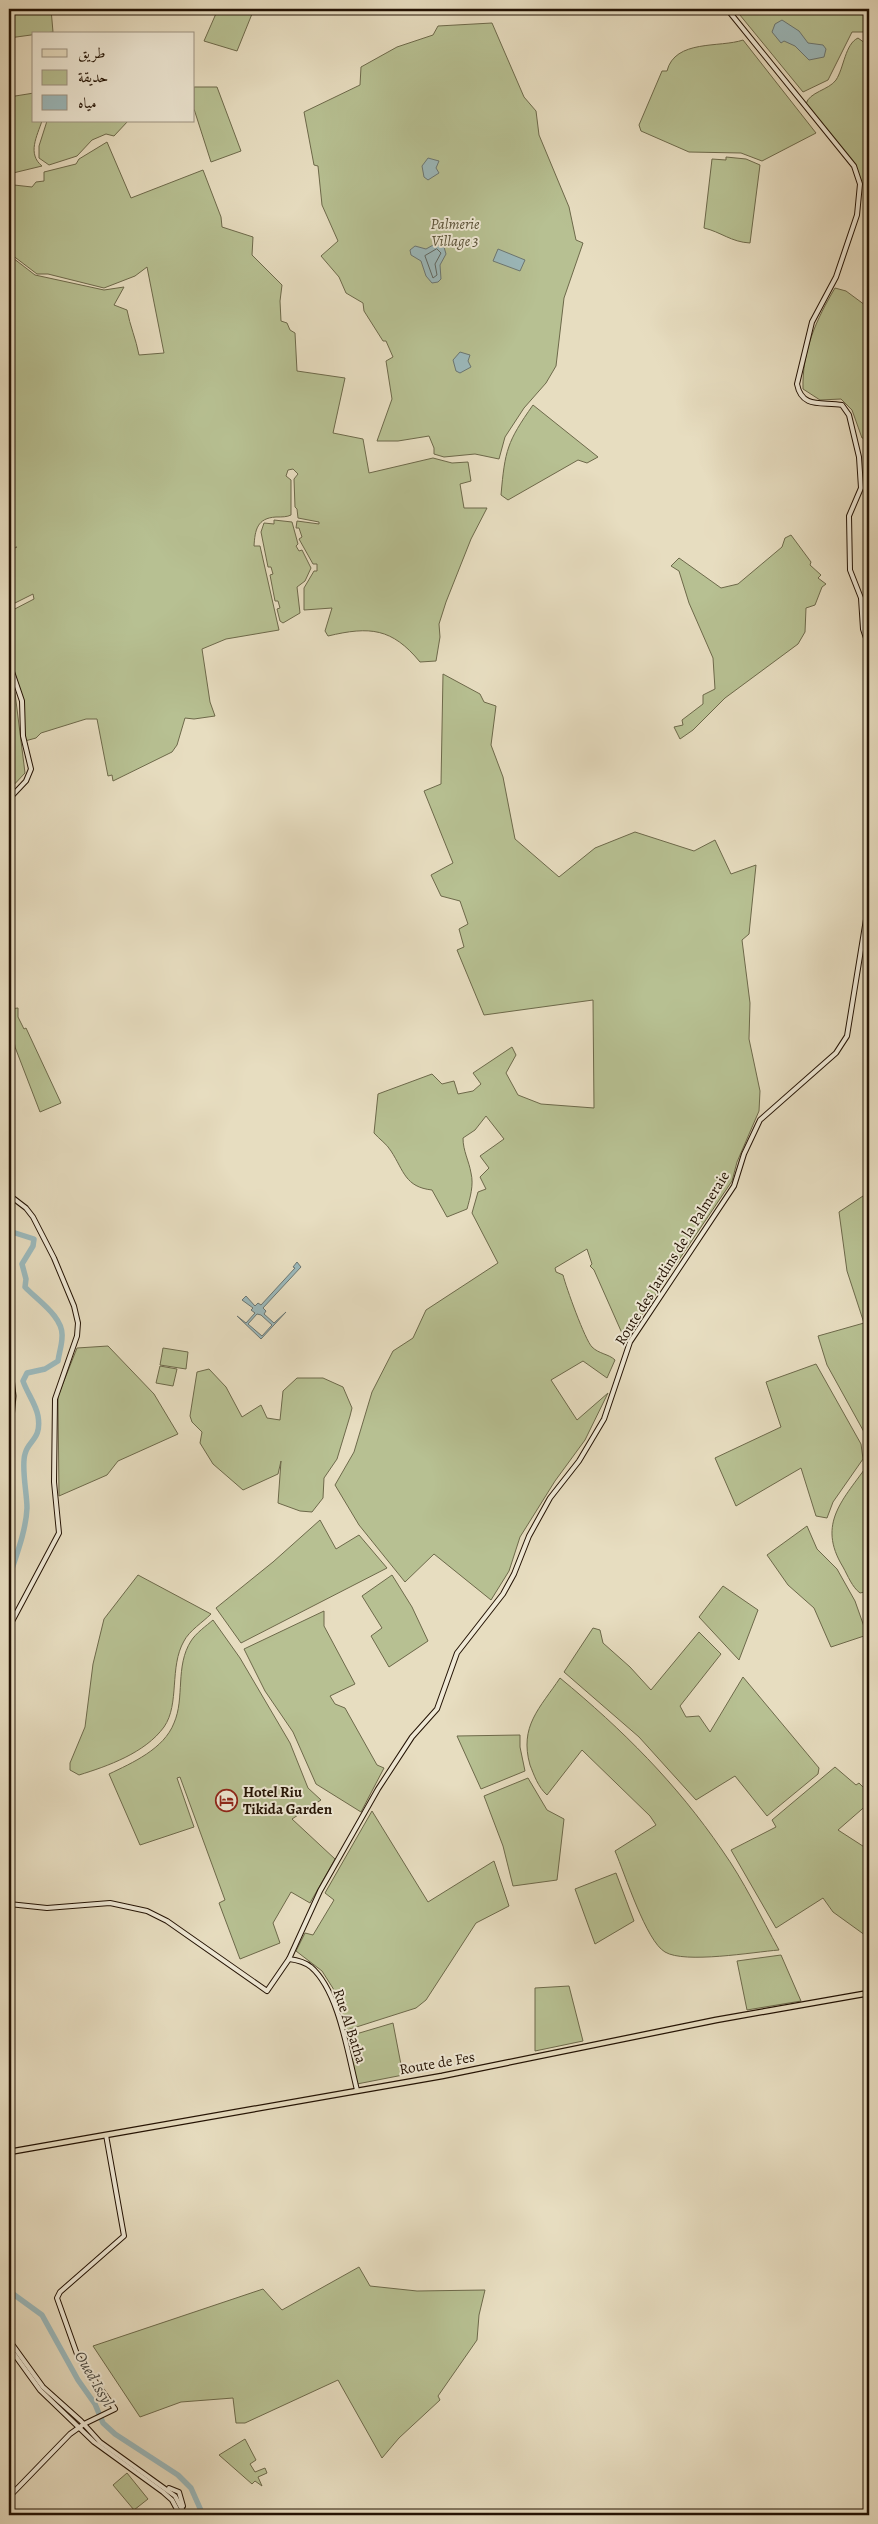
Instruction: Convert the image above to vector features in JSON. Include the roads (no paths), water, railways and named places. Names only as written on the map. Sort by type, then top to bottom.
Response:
[{"type":"main road","points":[[9,1358],[12,1396],[9,1442]]},
{"type":"main road","name":"Route de Fes","points":[[9,2152],[488,2067],[716,2020],[869,1993]]},
{"type":"street","points":[[727,9],[854,166],[860,184],[857,215],[836,277],[812,322],[797,384],[800,392],[811,402],[842,405],[849,415],[858,449],[861,482],[859,494],[849,516],[850,570],[861,598],[863,628],[869,646]]},
{"type":"street","points":[[9,663],[22,701],[24,741],[30,769],[26,782],[9,799]]},
{"type":"street","name":"Route des Jardins de la Palmeraie","points":[[9,1904],[48,1908],[116,1904],[147,1911],[167,1922],[267,1992],[289,1959],[320,1891],[378,1789],[412,1737],[437,1709],[457,1653],[503,1594],[514,1574],[529,1536],[550,1498],[579,1461],[604,1419],[630,1342],[734,1186],[744,1154],[760,1120],[836,1053],[843,1043],[848,1030],[869,901]]},
{"type":"street","points":[[9,1627],[59,1533],[54,1482],[54,1399],[78,1330],[74,1306],[54,1258],[30,1212],[9,1192],[11,1179]]},
{"type":"street","name":"Rue Al Batha","points":[[289,1959],[310,1966],[325,1985],[344,2036],[357,2090]]},
{"type":"street","points":[[9,2497],[82,2425],[115,2409],[78,2358],[58,2296],[124,2236],[106,2136]]},
{"type":"street","points":[[9,2340],[43,2387],[100,2442],[166,2488],[177,2498],[184,2513]]},
{"type":"street","points":[[9,2347],[39,2388],[82,2425],[94,2442],[172,2500],[180,2515]]},
{"type":"water","points":[[782,20],[799,31],[808,43],[823,45],[826,49],[824,57],[809,60],[795,46],[784,41],[781,43],[772,32],[775,24]]},
{"type":"water","points":[[428,158],[439,161],[436,168],[439,173],[428,180],[424,177],[422,166]]},
{"type":"water","points":[[435,244],[444,247],[446,254],[440,265],[441,279],[438,282],[432,283],[426,276],[421,261],[411,255],[410,250],[415,246],[426,249]]},
{"type":"water","points":[[498,249],[525,260],[520,271],[493,261]]},
{"type":"water","points":[[460,352],[470,355],[468,361],[471,367],[460,373],[456,371],[453,360]]},
{"type":"water","points":[[297,1262],[301,1267],[263,1308],[266,1311],[264,1314],[274,1323],[286,1312],[261,1339],[237,1316],[246,1323],[255,1313],[251,1310],[253,1308],[242,1300],[246,1296],[255,1306],[258,1303],[261,1305],[295,1268],[293,1267]],"holes":[[[257,1314],[261,1315],[272,1325],[262,1336],[248,1324]]]},
{"type":"waterway","points":[[9,1231],[34,1239],[33,1246],[22,1264],[26,1279],[25,1287],[49,1309],[59,1323],[62,1337],[58,1361],[45,1369],[27,1373],[23,1381],[35,1407],[39,1424],[36,1435],[27,1449],[24,1459],[27,1508],[25,1526],[9,1578]]},
{"type":"waterway","name":"Oued Issyl","points":[[9,2291],[42,2315],[78,2380],[95,2404],[103,2423],[115,2434],[178,2475],[191,2488],[203,2515]]},
{"type":"place","name":"Hotel Riu Tikida Garden","points":[[227,1801]]},
{"type":"park label","name":"Palmerie Village 3","points":[[455,232]]}]
